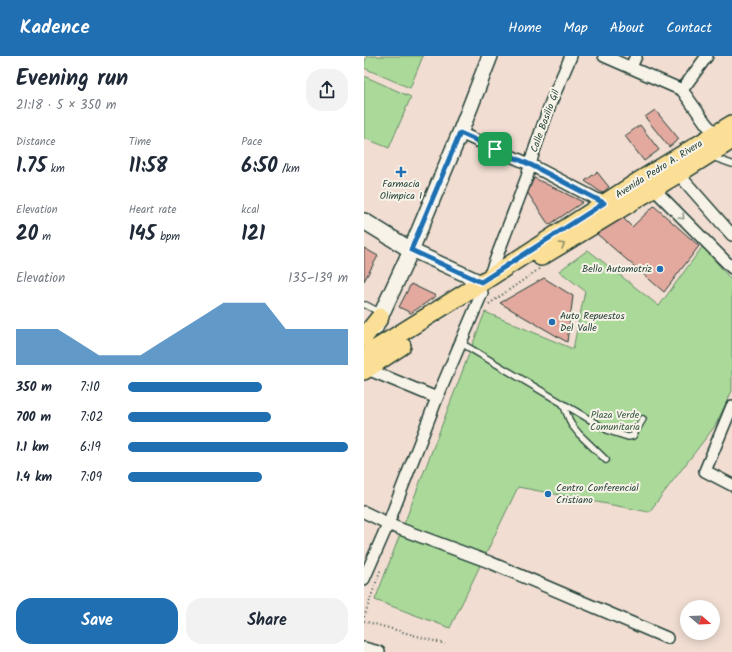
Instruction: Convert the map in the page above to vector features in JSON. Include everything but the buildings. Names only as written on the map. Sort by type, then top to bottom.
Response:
[{"type":"main road","points":[[365,363],[380,315],[411,250],[460,133],[490,56]]},
{"type":"main road","name":"Avenida Pedro A. Rivera","points":[[484,284],[673,168],[716,134],[732,124]]},
{"type":"main road","name":"Avenida Pedro A. Rivera","points":[[673,168],[708,155],[732,140]]},
{"type":"main road","name":"Avenida Pedro A. Rivera","points":[[365,363],[604,203],[648,184]]},
{"type":"main road","points":[[364,221],[411,250]]},
{"type":"main road","points":[[364,337],[380,315]]},
{"type":"street","name":"Calle Basilio Gil","points":[[364,579],[388,524],[437,398],[461,343],[528,176],[533,154],[551,102],[571,56]]},
{"type":"street","points":[[604,56],[682,90],[707,125],[716,134]]},
{"type":"street","points":[[631,67],[636,56]]},
{"type":"street","points":[[682,90],[707,56]]},
{"type":"street","points":[[460,133],[531,165],[604,203]]},
{"type":"street","points":[[673,168],[732,234]]},
{"type":"street","points":[[648,184],[732,268]]},
{"type":"street","points":[[411,250],[484,284]]},
{"type":"street","points":[[365,363],[437,398]]},
{"type":"street","points":[[732,406],[705,471],[732,485]]},
{"type":"street","points":[[364,512],[388,524],[489,562],[667,638]]},
{"type":"street","points":[[364,648],[379,652]]},
{"type":"lane","points":[[708,155],[732,164]]},
{"type":"lane","points":[[364,305],[380,315]]},
{"type":"lane","points":[[461,343],[609,431],[628,437],[632,436],[643,419]]},
{"type":"lane","points":[[563,403],[571,424],[579,434],[606,460]]},
{"type":"path","points":[[364,620],[445,644]]},
{"type":"green space","points":[[367,56],[423,56],[410,88],[364,68]]},
{"type":"green space","points":[[364,76],[411,97],[389,148],[364,138]]},
{"type":"green space","name":"Plaza Verde Comunitaria","points":[[703,246],[732,281],[732,391],[715,426],[649,512],[518,487],[450,628],[375,600],[485,312],[573,349],[585,291],[559,271],[588,250],[659,306]]},
{"type":"place","name":"Farmacia Olimpica 1","points":[[401,172]]},
{"type":"place","name":"Bello Automotriz","points":[[660,269]]},
{"type":"place","name":"Auto Repuestos Del Valle","points":[[552,322]]},
{"type":"place","name":"Centro Conferencial Cristiano","points":[[548,494]]},
{"type":"route","points":[[460,133],[495,149],[531,165],[604,203],[481,282],[411,250],[460,133]]}]
